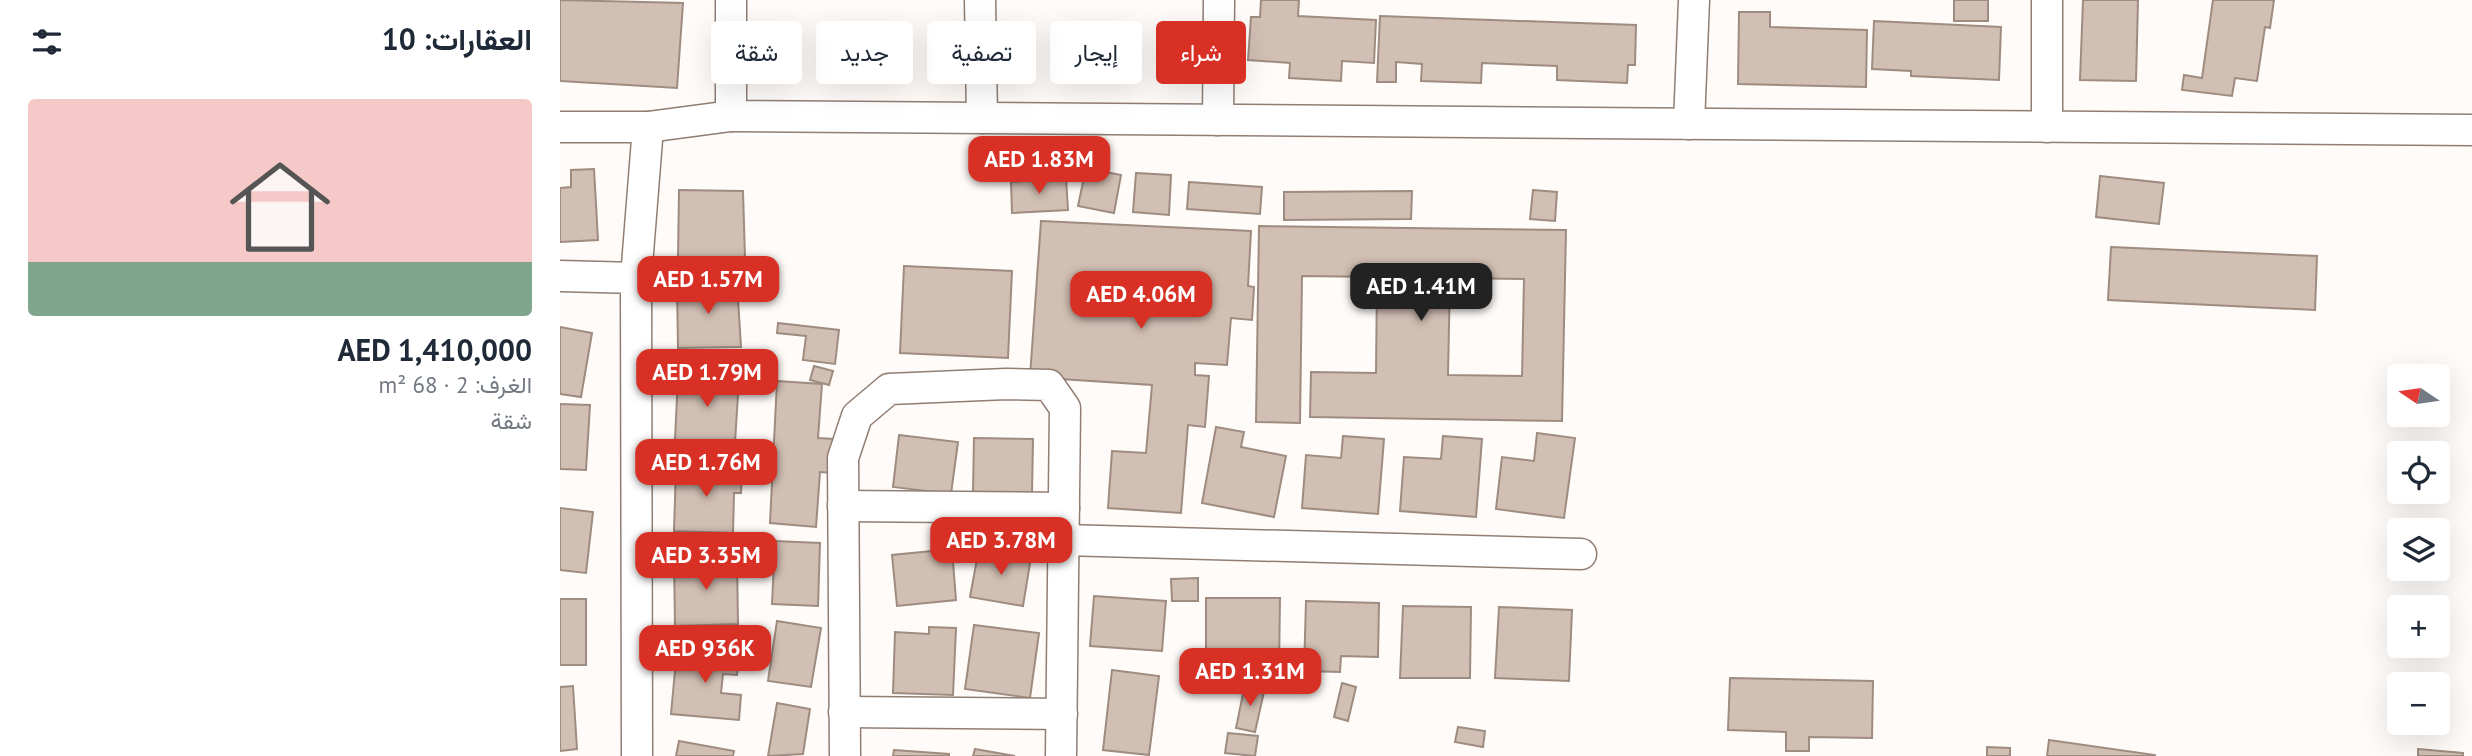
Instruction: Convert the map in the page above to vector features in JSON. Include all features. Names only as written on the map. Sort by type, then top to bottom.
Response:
[{"type":"street","points":[[731,0],[731,116]]},
{"type":"street","points":[[980,0],[982,118]]},
{"type":"street","points":[[1218,120],[1219,0]]},
{"type":"street","points":[[1689,124],[1693,0]]},
{"type":"street","points":[[2047,0],[2047,127]]},
{"type":"street","points":[[560,127],[648,127],[731,116],[2472,130]]},
{"type":"street","points":[[638,756],[636,278],[648,127]]},
{"type":"street","points":[[560,276],[636,278]]},
{"type":"street","points":[[845,756],[843,458],[857,416],[889,389],[1006,384],[1049,385],[1065,408],[1061,756]]},
{"type":"street","points":[[843,506],[1064,508]]},
{"type":"street","points":[[1064,540],[1581,554]]},
{"type":"street","points":[[844,712],[1062,714]]},
{"type":"building","points":[[560,0],[683,3],[677,88],[560,81]]},
{"type":"building","points":[[1261,0],[1299,0],[1298,16],[1376,20],[1374,63],[1342,61],[1341,81],[1289,78],[1290,63],[1248,60],[1251,17],[1260,17]]},
{"type":"building","points":[[1954,0],[1988,0],[1988,21],[1954,21]]},
{"type":"building","points":[[2083,0],[2138,0],[2136,81],[2080,80]]},
{"type":"building","points":[[2213,0],[2274,0],[2270,28],[2265,27],[2257,81],[2235,78],[2232,96],[2182,90],[2184,75],[2202,78]]},
{"type":"building","points":[[1739,12],[1770,12],[1770,27],[1867,30],[1866,87],[1738,84]]},
{"type":"building","points":[[1380,16],[1636,25],[1635,65],[1628,65],[1627,83],[1557,80],[1557,66],[1482,63],[1481,83],[1421,81],[1422,64],[1396,62],[1396,82],[1377,82]]},
{"type":"building","points":[[1874,21],[2001,27],[1999,80],[1911,76],[1911,71],[1872,69]]},
{"type":"building","points":[[1086,168],[1121,175],[1114,213],[1078,206]]},
{"type":"building","points":[[594,169],[598,240],[560,242],[560,188],[571,187],[571,170]]},
{"type":"building","points":[[1136,173],[1171,175],[1169,215],[1133,212]]},
{"type":"building","points":[[2100,176],[2164,183],[2159,224],[2096,217]]},
{"type":"building","points":[[1066,178],[1068,210],[1012,213],[1011,182]]},
{"type":"building","points":[[1189,182],[1262,187],[1260,214],[1187,209]]},
{"type":"building","points":[[679,190],[743,191],[745,258],[678,257]]},
{"type":"building","points":[[1533,190],[1557,192],[1555,221],[1530,219]]},
{"type":"building","points":[[1412,191],[1411,219],[1284,220],[1284,192]]},
{"type":"building","points":[[1041,221],[1251,231],[1248,286],[1254,287],[1252,320],[1231,318],[1227,365],[1195,363],[1195,375],[1209,376],[1205,427],[1188,425],[1181,513],[1108,508],[1112,451],[1146,453],[1152,385],[1030,377]]},
{"type":"building","points":[[1259,226],[1566,230],[1562,421],[1310,417],[1311,372],[1376,373],[1377,277],[1302,276],[1300,423],[1256,422]],"holes":[[[1450,278],[1524,279],[1522,376],[1448,375]]]},
{"type":"building","points":[[2111,247],[2317,256],[2315,310],[2108,300]]},
{"type":"building","points":[[904,266],[1012,271],[1008,358],[900,353]]},
{"type":"building","points":[[737,283],[741,347],[678,348],[677,285]]},
{"type":"building","points":[[778,323],[839,330],[835,364],[803,360],[806,336],[777,333]]},
{"type":"building","points":[[560,327],[592,333],[581,397],[560,394]]},
{"type":"building","points":[[814,366],[833,371],[829,385],[810,380]]},
{"type":"building","points":[[678,375],[739,378],[735,443],[675,440]]},
{"type":"building","points":[[777,381],[822,384],[818,438],[835,439],[833,473],[820,472],[816,527],[770,523]]},
{"type":"building","points":[[560,404],[590,405],[586,470],[560,469]]},
{"type":"building","points":[[1216,427],[1244,432],[1241,447],[1286,456],[1274,517],[1202,503]]},
{"type":"building","points":[[1537,433],[1575,438],[1564,518],[1496,509],[1502,457],[1534,461]]},
{"type":"building","points":[[899,435],[958,442],[951,494],[893,487]]},
{"type":"building","points":[[1343,436],[1384,439],[1378,514],[1302,508],[1306,455],[1341,458]]},
{"type":"building","points":[[1443,436],[1482,439],[1476,517],[1400,511],[1404,457],[1441,459]]},
{"type":"building","points":[[974,438],[1033,439],[1032,493],[973,492]]},
{"type":"building","points":[[676,467],[742,468],[741,493],[734,493],[733,533],[674,531]]},
{"type":"building","points":[[560,508],[593,512],[586,573],[560,570]]},
{"type":"building","points":[[775,541],[820,543],[818,606],[772,604]]},
{"type":"building","points":[[979,548],[1031,557],[1023,606],[970,597]]},
{"type":"building","points":[[952,549],[956,600],[897,606],[892,555]]},
{"type":"building","points":[[737,558],[738,624],[675,626],[674,559]]},
{"type":"building","points":[[1198,578],[1198,601],[1172,601],[1171,579]]},
{"type":"building","points":[[1094,596],[1166,601],[1162,651],[1090,646]]},
{"type":"building","points":[[1206,598],[1280,598],[1279,669],[1206,669]]},
{"type":"building","points":[[560,599],[586,599],[586,665],[560,665]]},
{"type":"building","points":[[1306,601],[1379,603],[1378,657],[1341,656],[1340,672],[1304,671]]},
{"type":"building","points":[[1403,606],[1471,607],[1470,678],[1400,678]]},
{"type":"building","points":[[1499,607],[1572,610],[1569,681],[1495,678]]},
{"type":"building","points":[[777,621],[821,628],[811,687],[768,681]]},
{"type":"building","points":[[974,625],[1039,633],[1030,698],[965,689]]},
{"type":"building","points":[[929,627],[956,628],[953,695],[893,693],[895,632],[929,634]]},
{"type":"building","points":[[677,649],[739,654],[737,675],[723,674],[721,693],[741,695],[739,720],[671,714]]},
{"type":"building","points":[[1112,670],[1159,676],[1149,755],[1103,750]]},
{"type":"building","points":[[1730,678],[1873,681],[1872,738],[1809,737],[1809,751],[1786,751],[1786,732],[1728,730]]},
{"type":"building","points":[[1342,683],[1356,687],[1348,721],[1334,717]]},
{"type":"building","points":[[1245,684],[1265,687],[1255,732],[1236,728]]},
{"type":"building","points":[[573,686],[577,749],[560,751],[560,687]]},
{"type":"building","points":[[777,703],[810,709],[803,754],[768,756]]},
{"type":"building","points":[[1458,727],[1485,731],[1483,747],[1455,742]]},
{"type":"building","points":[[1228,733],[1258,736],[1255,756],[1225,753]]},
{"type":"building","points":[[2049,740],[2155,755],[2155,756],[2047,756]]},
{"type":"building","points":[[679,741],[734,751],[733,756],[676,756]]},
{"type":"building","points":[[1987,747],[2010,748],[2010,756],[1987,756]]},
{"type":"building","points":[[975,749],[1015,756],[973,756]]},
{"type":"building","points":[[2418,749],[2463,753],[2463,756],[2418,756]]},
{"type":"building","points":[[894,750],[949,754],[949,756],[893,756]]}]
